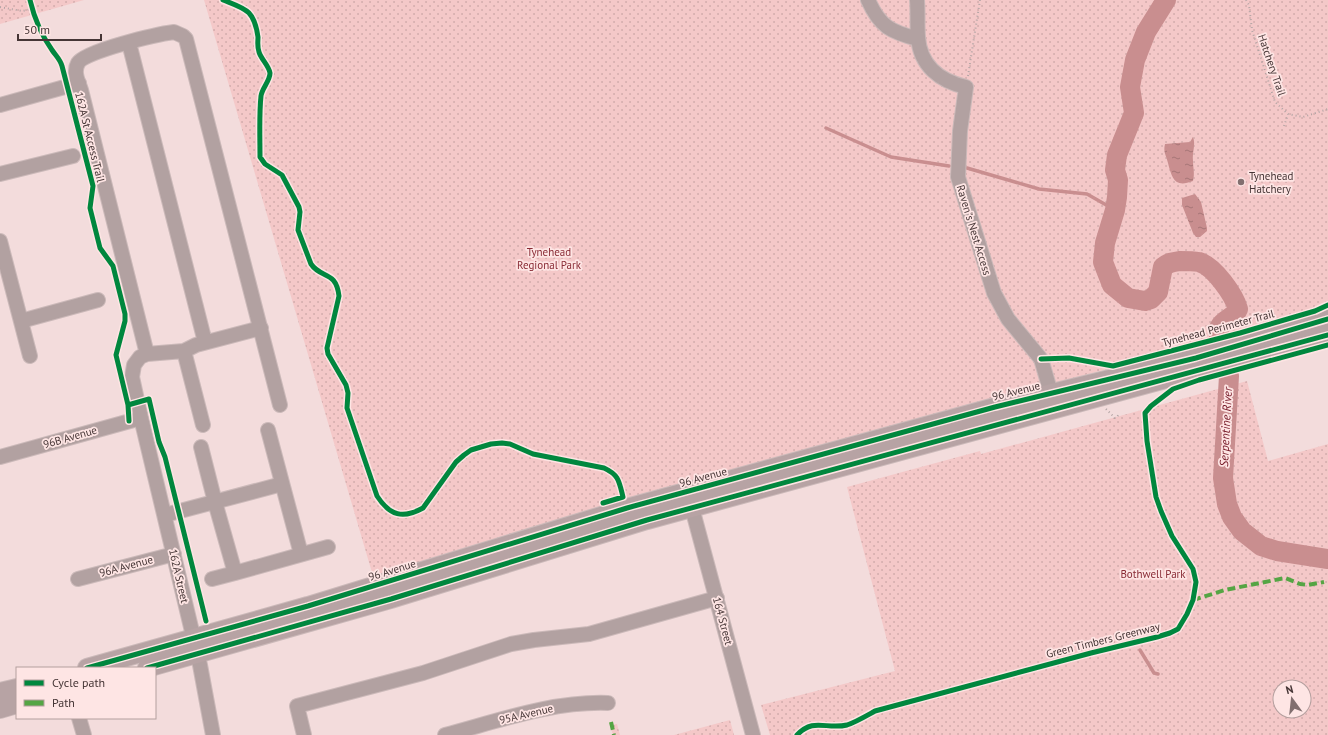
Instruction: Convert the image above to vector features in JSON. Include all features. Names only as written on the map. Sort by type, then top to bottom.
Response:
[{"type":"main road","name":"96 Avenue","points":[[1245,351],[1328,319]]},
{"type":"main road","name":"96 Avenue","points":[[92,667],[196,646],[384,601],[602,533],[1108,394],[1197,364],[1245,351],[1328,335]]},
{"type":"main road","name":"96 Avenue","points":[[149,667],[196,646],[308,606],[627,508],[995,407],[1051,393],[1197,364]]},
{"type":"main road","points":[[692,508],[712,485]]},
{"type":"main road","points":[[0,692],[16,688]]},
{"type":"main road","points":[[0,709],[16,704]]},
{"type":"street","points":[[868,0],[872,9],[886,27],[898,34],[918,39]]},
{"type":"street","points":[[917,0],[918,39],[922,57],[936,74],[954,84],[966,88]]},
{"type":"street","points":[[260,328],[205,342],[184,351],[147,354],[76,74],[76,69],[82,59],[107,48],[174,32],[186,39],[280,405]]},
{"type":"street","points":[[128,43],[205,342]]},
{"type":"street","points":[[0,105],[79,83]]},
{"type":"street","name":"Raven\"s Nest Access","points":[[966,88],[960,131],[958,177],[994,293],[1008,319],[1041,359],[1051,393]]},
{"type":"street","points":[[0,174],[73,156]]},
{"type":"street","points":[[0,241],[30,356]]},
{"type":"street","points":[[21,321],[98,300]]},
{"type":"street","points":[[184,351],[202,424]]},
{"type":"street","name":"162A Street","points":[[147,354],[137,360],[132,372],[133,381],[196,646],[213,735]]},
{"type":"street","name":"96B Avenue","points":[[0,456],[141,418]]},
{"type":"street","points":[[268,430],[301,554]]},
{"type":"street","points":[[201,447],[235,573]]},
{"type":"street","points":[[165,515],[282,484]]},
{"type":"street","name":"164 Street","points":[[692,508],[753,735]]},
{"type":"street","points":[[212,579],[328,547]]},
{"type":"street","name":"96A Avenue","points":[[78,579],[174,554]]},
{"type":"street","points":[[304,735],[297,706],[423,673],[511,644],[589,634],[717,598]]},
{"type":"street","name":"95A Avenue","points":[[445,735],[538,711],[590,702],[608,703]]},
{"type":"street","points":[[79,719],[84,735]]},
{"type":"path","points":[[966,88],[980,0]]},
{"type":"path","points":[[0,7],[22,11],[32,7],[35,16]]},
{"type":"path","points":[[1284,126],[1288,114],[1303,116],[1328,109]]},
{"type":"path","points":[[1108,394],[1115,410],[1119,414],[1122,414]]},
{"type":"green space","points":[[0,0],[84,0],[0,24]]},
{"type":"green space","name":"Tynehead Regional Park","points":[[204,0],[1328,0],[1328,311],[1039,387],[373,576]]},
{"type":"green space","name":"Bothwell Park","points":[[1247,381],[1268,461],[1328,444],[1328,735],[770,735],[761,705],[895,671],[847,487],[980,451],[981,454]]},
{"type":"green space","points":[[730,720],[734,735],[674,735]]},
{"type":"green space","points":[[617,724],[620,735],[613,735],[610,725]]},
{"type":"water","points":[[1193,137],[1193,181],[1178,183],[1171,174],[1164,147],[1165,144],[1190,142]]},
{"type":"water","points":[[1195,194],[1201,202],[1207,228],[1207,231],[1200,237],[1196,237],[1193,233],[1182,205],[1182,198]]},
{"type":"waterway","name":"Serpentine River","points":[[1166,0],[1146,32],[1135,60],[1130,87],[1134,113],[1117,155],[1115,170],[1118,180],[1117,197],[1115,210],[1105,243],[1103,262],[1112,285],[1128,298],[1145,301],[1151,299],[1158,292],[1163,267],[1171,262],[1199,262],[1211,269],[1223,282],[1238,309],[1234,315],[1222,324],[1218,331],[1229,376],[1223,478],[1227,504],[1232,517],[1242,531],[1261,546],[1277,551],[1328,559]]},
{"type":"waterway","points":[[826,128],[891,157],[949,166]]},
{"type":"waterway","points":[[967,168],[1039,189],[1087,194],[1115,210]]},
{"type":"waterway","points":[[1131,632],[1134,638]]},
{"type":"waterway","points":[[1140,650],[1154,673],[1158,674]]},
{"type":"marked path","points":[[1193,600],[1225,590],[1285,578],[1300,584],[1308,585],[1324,582]]},
{"type":"marked path","points":[[611,722],[614,735]]},
{"type":"cycle path","name":"162A St Access Trail","points":[[30,0],[42,33],[62,66],[93,186],[90,208],[100,248],[113,266],[125,314],[125,321],[116,355],[128,405],[129,421]]},
{"type":"cycle path","points":[[223,0],[248,12],[254,21],[258,37],[259,52],[270,73],[269,79],[261,96],[260,157],[265,164],[282,175],[299,207],[300,212],[298,230],[311,264],[315,269],[328,276],[335,282],[339,296],[327,348],[328,354],[346,385],[348,393],[347,408],[377,496],[382,503],[397,514],[409,514],[423,508],[456,462],[464,455],[471,450],[491,444],[502,443],[510,444],[533,454],[604,468],[613,473],[618,479],[623,497],[603,503]]},
{"type":"cycle path","name":"Tynehead Perimeter Trail","points":[[1041,359],[1069,358],[1113,366],[1240,333],[1315,311],[1328,305]]},
{"type":"cycle path","points":[[91,667],[308,606],[627,508],[995,407],[1196,358],[1328,319]]},
{"type":"cycle path","points":[[151,667],[391,599],[647,520],[1328,335]]},
{"type":"cycle path","name":"Green Timbers Greenway","points":[[797,735],[803,730],[815,725],[847,725],[875,711],[1091,653],[1157,637],[1178,629],[1193,600],[1196,582],[1193,569],[1172,536],[1156,497],[1147,441],[1145,413],[1151,406],[1173,389],[1199,380],[1328,345]]},
{"type":"cycle path","points":[[128,405],[149,399],[206,621]]},
{"type":"place","name":"Tynehead Hatchery","points":[[1241,182]]}]
